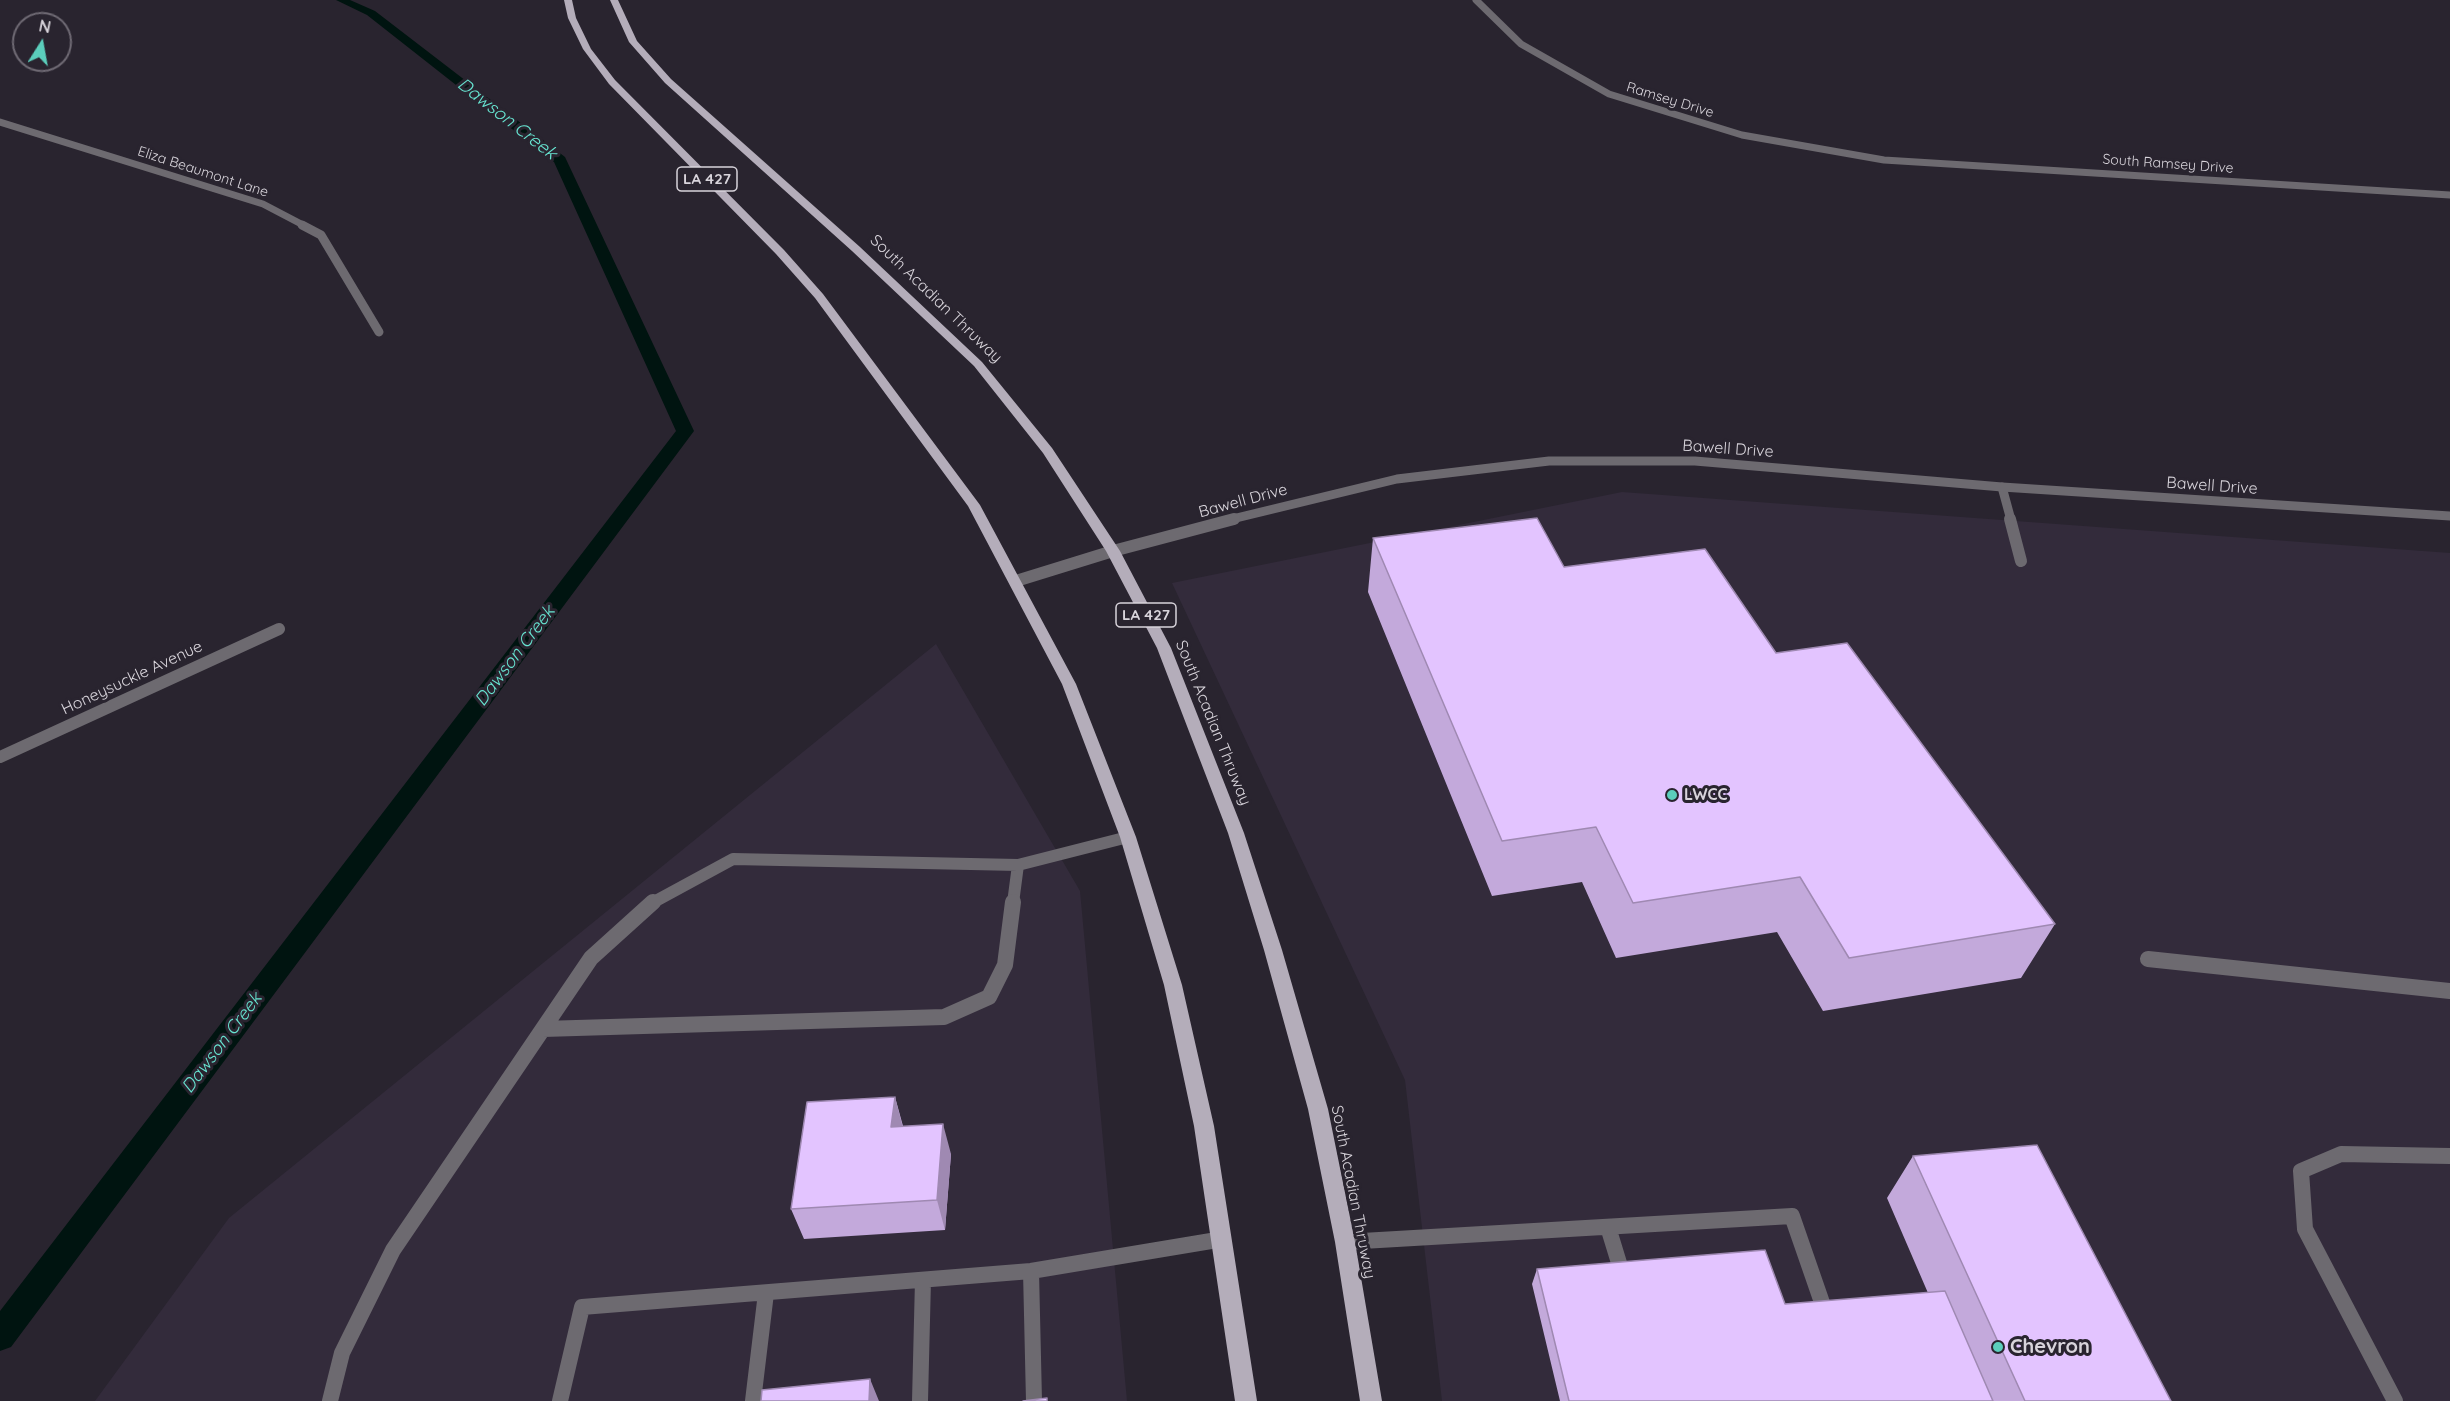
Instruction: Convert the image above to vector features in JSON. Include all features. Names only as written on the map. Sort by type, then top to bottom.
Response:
[{"type":"main road","name":"LA 427","points":[[568,0],[572,18],[587,49],[612,82],[819,296],[974,505],[1069,684],[1128,837],[1173,985],[1204,1126],[1246,1401]]},
{"type":"main road","name":"South Acadian Thruway","points":[[614,0],[633,42],[668,81],[883,273],[978,364],[1048,451],[1113,551],[1164,648],[1236,833],[1273,950],[1318,1109],[1345,1242],[1371,1401]]},
{"type":"street","name":"Ramsey Drive","points":[[1476,0],[1521,44],[1609,94],[1742,135],[1884,160]]},
{"type":"street","name":"Eliza Beaumont Lane","points":[[0,122],[263,204],[302,225],[321,236],[379,332]]},
{"type":"street","name":"South Ramsey Drive","points":[[1884,160],[2450,195]]},
{"type":"street","name":"Bawell Drive","points":[[1016,581],[1113,551],[1304,500],[1397,479],[1549,461],[1695,460],[2002,487],[2450,516]]},
{"type":"street","points":[[2002,487],[2021,561]]},
{"type":"street","name":"Honeysuckle Avenue","points":[[0,757],[279,629]]},
{"type":"street","points":[[330,1401],[342,1353],[393,1250],[591,958],[654,901],[733,859],[1018,865],[1128,837]]},
{"type":"street","points":[[543,1029],[944,1017],[989,998],[1005,965],[1018,865]]},
{"type":"street","points":[[2148,959],[2450,991]]},
{"type":"street","points":[[2395,1401],[2305,1229],[2301,1171],[2341,1154],[2450,1156]]},
{"type":"street","points":[[1345,1242],[1792,1216],[1833,1336]]},
{"type":"street","points":[[1608,1227],[1627,1292]]},
{"type":"street","points":[[560,1401],[582,1307],[1031,1271],[1223,1239]]},
{"type":"street","points":[[1031,1271],[1034,1401]]},
{"type":"street","points":[[920,1401],[923,1280]]},
{"type":"street","points":[[753,1401],[766,1293]]},
{"type":"shaded area","points":[[1622,492],[2450,553],[2450,1401],[1442,1401],[1405,1080],[1172,583]]},
{"type":"shaded area","points":[[936,644],[1080,891],[1127,1401],[95,1401],[229,1218]]},
{"type":"building","name":"LWCC","points":[[1537,518],[1564,567],[1705,549],[1776,653],[1847,643],[2055,924],[1849,958],[1800,877],[1633,903],[1596,827],[1502,841],[1373,538]]},
{"type":"building","points":[[895,1097],[891,1127],[943,1124],[937,1200],[791,1209],[807,1102]]},
{"type":"building","points":[[2037,1145],[2171,1401],[2025,1401],[1913,1156]]},
{"type":"building","name":"Chevron","points":[[1765,1250],[1785,1304],[1945,1291],[1993,1401],[1569,1401],[1537,1269]]},
{"type":"building","points":[[870,1379],[869,1401],[761,1401],[762,1390]]},
{"type":"building","points":[[1047,1398],[1047,1401],[1023,1401]]},
{"type":"waterway","name":"Dawson Creek","points":[[0,1336],[685,431],[560,160],[371,13],[341,0]]},
{"type":"place","name":"LWCC","points":[[1672,795]]},
{"type":"place","name":"Chevron","points":[[1998,1347]]}]
